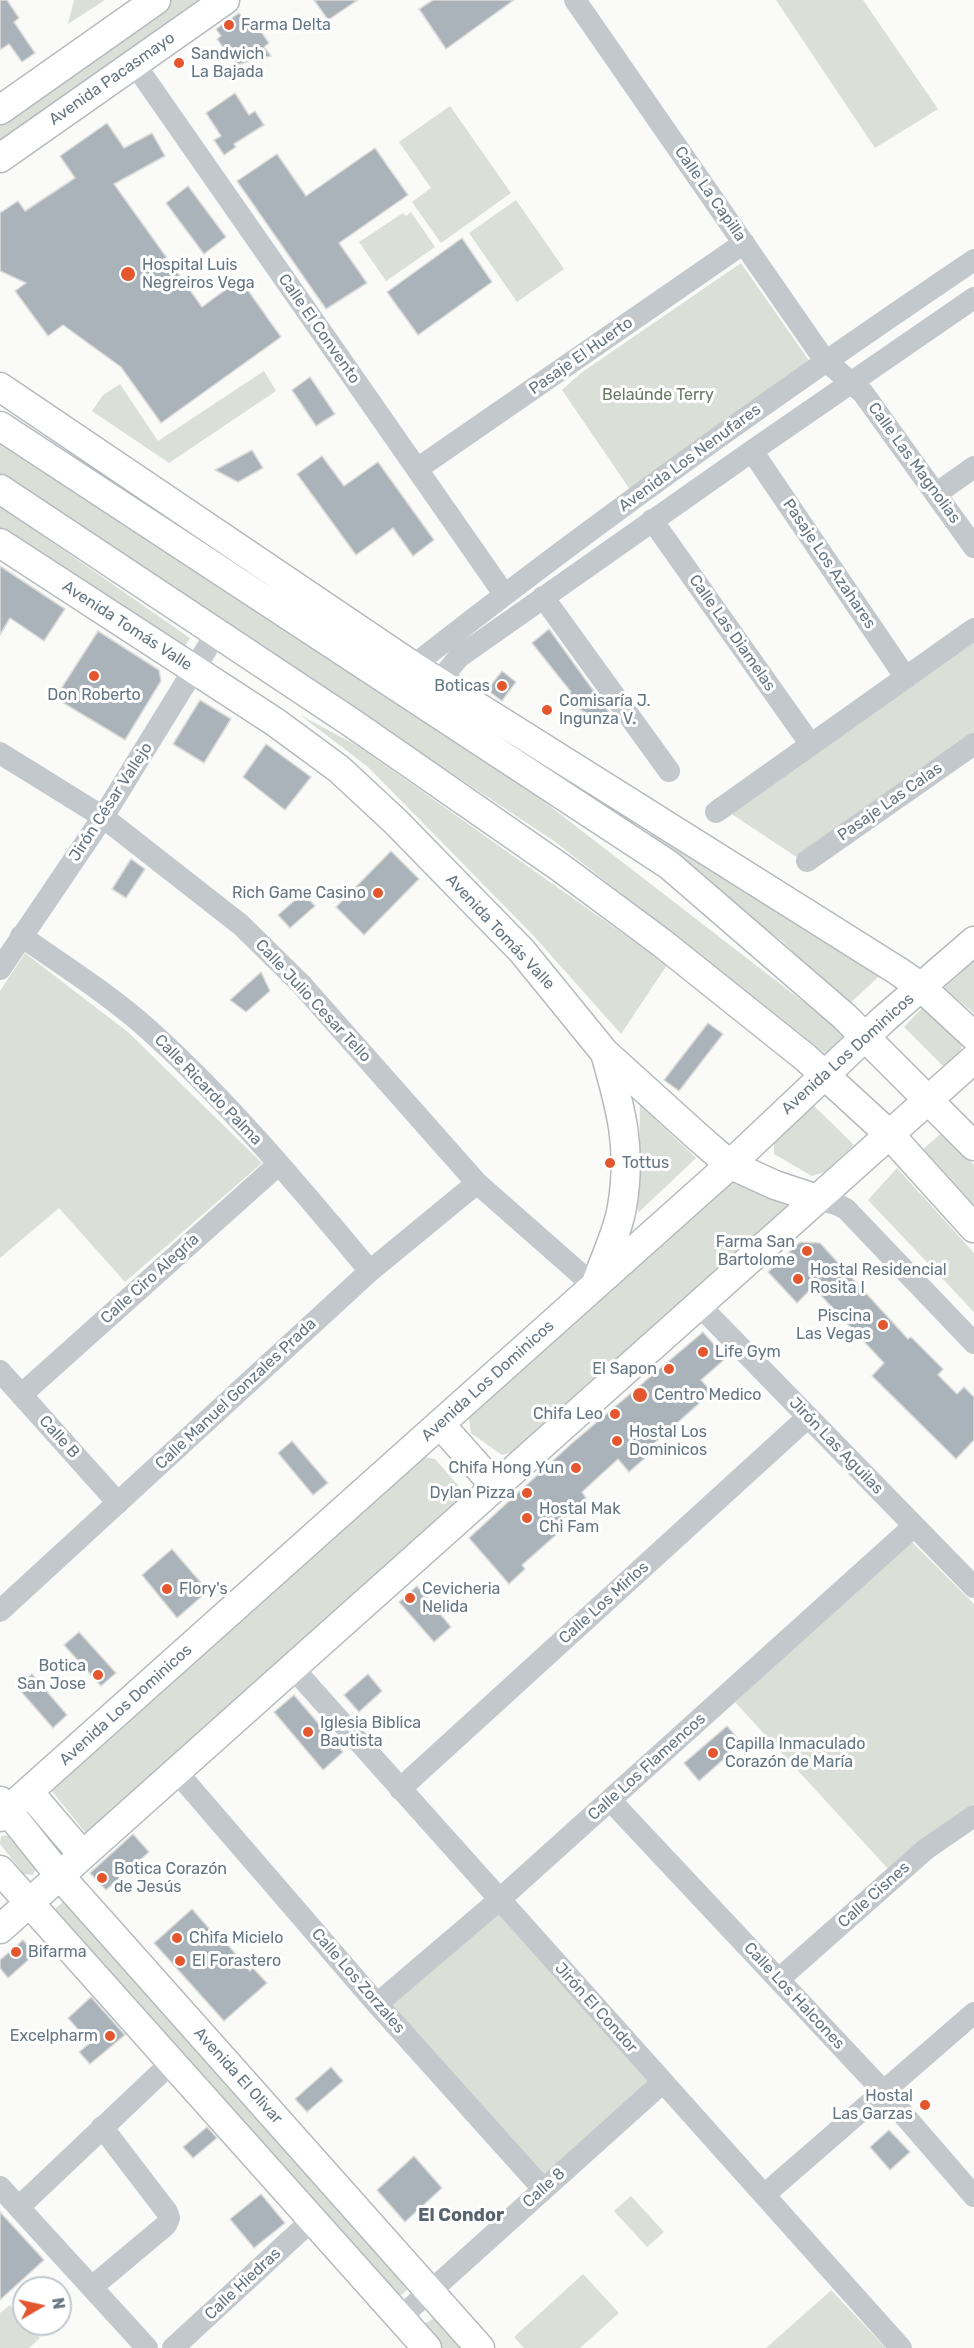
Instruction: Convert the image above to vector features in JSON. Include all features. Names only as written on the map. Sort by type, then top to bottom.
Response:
[{"type":"main road","points":[[0,110],[156,0]]},
{"type":"main road","name":"Avenida Pacasmayo","points":[[0,158],[225,0]]},
{"type":"main road","points":[[112,31],[134,63]]},
{"type":"main road","points":[[0,387],[413,666],[657,818],[921,987],[974,1036]]},
{"type":"main road","points":[[0,426],[669,865],[865,1035],[974,1146]]},
{"type":"main road","points":[[0,489],[216,632],[561,868],[662,943],[824,1074],[890,1135],[974,1227]]},
{"type":"main road","name":"Avenida Tomás Valle","points":[[0,543],[275,722],[339,769],[396,822],[522,951],[605,1053],[729,1164],[775,1185],[817,1199]]},
{"type":"main road","name":"Avenida Los Dominicos","points":[[9,1805],[440,1424],[729,1164],[865,1035],[974,941]]},
{"type":"main road","points":[[595,1285],[622,1209],[627,1156],[620,1107],[605,1053]]},
{"type":"main road","points":[[10,1913],[59,1875],[974,1059]]},
{"type":"main road","points":[[440,1424],[495,1486]]},
{"type":"main road","points":[[9,1805],[82,1854]]},
{"type":"main road","name":"Avenida El Olivar","points":[[9,1805],[59,1875],[480,2348]]},
{"type":"main road","points":[[0,1870],[10,1913],[171,2063],[427,2348]]},
{"type":"street","name":"Calle La Capilla","points":[[575,0],[825,360],[850,383]]},
{"type":"street","name":"Calle El Convento","points":[[134,63],[504,594]]},
{"type":"street","name":"Pasaje El Huerto","points":[[417,470],[744,243]]},
{"type":"street","name":"Avenida Los Nenufares","points":[[413,666],[504,594],[825,360],[974,260]]},
{"type":"street","name":"Avenida Los Nenufares","points":[[446,687],[449,669],[459,657],[652,520],[974,298]]},
{"type":"street","name":"Calle Las Magnolias","points":[[850,383],[864,393],[974,547]]},
{"type":"street","name":"Pasaje Los Azahares","points":[[752,451],[906,678]]},
{"type":"street","points":[[936,494],[974,467]]},
{"type":"street","name":"Calle Las Diamelas","points":[[652,520],[812,745]]},
{"type":"street","points":[[543,597],[669,771]]},
{"type":"street","points":[[716,812],[974,629]]},
{"type":"street","name":"Jirón César Vallejo","points":[[0,969],[104,818],[216,632]]},
{"type":"street","name":"Pasaje Las Calas","points":[[807,861],[974,744]]},
{"type":"street","name":"Calle Julio Cesar Tello","points":[[0,753],[104,818],[213,902],[268,950],[301,984],[477,1183],[595,1285]]},
{"type":"street","name":"Calle Ricardo Palma","points":[[21,936],[124,1009],[149,1030],[279,1164],[370,1272]]},
{"type":"street","name":"Calle Ciro Alegría","points":[[21,1395],[279,1164]]},
{"type":"street","name":"Calle Manuel Gonzales Prada","points":[[4,1601],[118,1503],[370,1272],[477,1183]]},
{"type":"street","name":"Avenida Tomás Valle","points":[[817,1199],[846,1209],[974,1343]]},
{"type":"street","name":"Jirón Las Aguilas","points":[[699,1305],[974,1587]]},
{"type":"street","name":"Calle B","points":[[0,1371],[118,1503]]},
{"type":"street","name":"Calle Los Mirlos","points":[[400,1790],[808,1417]]},
{"type":"street","name":"Calle Los Flamencos","points":[[377,2004],[499,1900],[914,1526]]},
{"type":"street","name":"Jirón El Condor","points":[[292,1667],[901,2348]]},
{"type":"street","name":"Calle Los Zorzales","points":[[176,1771],[377,2004],[543,2189]]},
{"type":"street","name":"Calle Los Halcones","points":[[610,1800],[884,2092],[974,2196]]},
{"type":"street","name":"Calle Cisnes","points":[[779,1979],[926,1849],[974,1816]]},
{"type":"street","points":[[764,2195],[974,2013]]},
{"type":"street","points":[[19,2207],[171,2063]]},
{"type":"street","name":"Calle 8","points":[[399,2318],[663,2082]]},
{"type":"street","points":[[92,2287],[166,2225],[169,2218],[167,2212],[102,2127]]},
{"type":"street","points":[[0,2187],[147,2348]]},
{"type":"street","name":"Calle Hiedras","points":[[173,2348],[312,2220]]},
{"type":"green space","points":[[74,0],[105,0],[68,24]]},
{"type":"green space","points":[[156,0],[225,0],[0,158],[0,111]]},
{"type":"green space","points":[[776,0],[863,0],[938,109],[875,148]]},
{"type":"green space","points":[[450,106],[511,193],[441,243],[412,202],[431,188],[399,142]]},
{"type":"green space","points":[[516,200],[564,269],[517,302],[469,233]]},
{"type":"green space","points":[[411,212],[435,247],[386,281],[359,242],[403,213],[406,216]]},
{"type":"green space","name":"Belaúnde Terry","points":[[741,263],[810,362],[631,491],[562,390],[581,373]]},
{"type":"green space","points":[[264,371],[276,391],[169,463],[92,411],[103,395],[120,384],[158,441]]},
{"type":"green space","points":[[0,443],[507,773],[845,1034],[826,1054],[554,841],[0,474]]},
{"type":"green space","points":[[0,506],[190,638],[183,649],[0,528]]},
{"type":"green space","points":[[974,638],[974,738],[801,860],[727,811]]},
{"type":"green space","points":[[300,715],[358,746],[667,965],[621,1034],[532,934],[368,767]]},
{"type":"green space","points":[[655,830],[884,972],[848,1005],[782,941],[645,843]]},
{"type":"green space","points":[[25,953],[129,1033],[262,1163],[125,1282],[59,1208],[0,1258],[0,991]]},
{"type":"green space","points":[[974,960],[974,1013],[944,988]]},
{"type":"green space","points":[[923,1007],[962,1043],[960,1055],[944,1067],[904,1027]]},
{"type":"green space","points":[[810,1102],[854,1145],[825,1172],[812,1176],[774,1154],[774,1139]]},
{"type":"green space","points":[[640,1105],[696,1158],[638,1213]]},
{"type":"green space","points":[[944,1131],[974,1165],[974,1208],[923,1149]]},
{"type":"green space","points":[[897,1168],[974,1253],[974,1312],[868,1200]]},
{"type":"green space","points":[[729,1181],[790,1207],[521,1450],[502,1455],[471,1433],[468,1414]]},
{"type":"green space","points":[[413,1455],[435,1459],[463,1491],[456,1502],[101,1827],[85,1832],[47,1785]]},
{"type":"green space","points":[[912,1542],[974,1604],[974,1804],[890,1871],[735,1702]]},
{"type":"green space","points":[[13,1835],[37,1867],[33,1875],[24,1874],[0,1844],[1,1836]]},
{"type":"green space","points":[[69,1897],[416,2282],[399,2297],[55,1909]]},
{"type":"green space","points":[[499,1900],[663,2082],[543,2189],[377,2004]]},
{"type":"green space","points":[[631,2196],[664,2232],[647,2247],[614,2211]]},
{"type":"green space","points":[[583,2274],[619,2313],[580,2348],[524,2348],[514,2337]]},
{"type":"green space","points":[[831,2290],[886,2348],[766,2348],[827,2294]]},
{"type":"green space","points":[[10,2305],[12,2307],[12,2336],[38,2336],[40,2338],[29,2348],[0,2348],[0,2313]]},
{"type":"green space","points":[[442,2313],[474,2348],[442,2348],[421,2326]]},
{"type":"building","points":[[0,0],[7,0],[19,18],[14,22],[35,53],[22,62],[9,44],[0,50]]},
{"type":"building","points":[[314,0],[358,0],[328,20]]},
{"type":"building","points":[[433,0],[514,0],[446,49],[419,9]]},
{"type":"building","points":[[239,13],[247,23],[252,19],[269,43],[264,47],[271,56],[236,65],[217,39],[221,36],[216,29]]},
{"type":"building","points":[[235,93],[249,115],[255,111],[264,125],[234,144],[236,147],[224,155],[214,140],[221,136],[206,113]]},
{"type":"building","points":[[107,123],[124,148],[152,133],[165,156],[114,184],[202,307],[240,279],[281,337],[161,423],[121,367],[63,325],[48,336],[15,291],[26,283],[0,271],[0,213],[18,201],[25,211],[75,178],[60,156]]},
{"type":"building","points":[[375,148],[408,195],[339,243],[367,283],[326,309],[237,181],[277,154],[306,196]]},
{"type":"building","points":[[188,186],[226,237],[204,254],[166,203]]},
{"type":"building","points":[[462,238],[492,282],[418,335],[387,292]]},
{"type":"building","points":[[310,377],[335,414],[316,426],[292,390]]},
{"type":"building","points":[[252,450],[263,468],[238,482],[215,470]]},
{"type":"building","points":[[322,456],[344,486],[378,462],[434,540],[413,556],[393,528],[356,555],[297,474]]},
{"type":"building","points":[[0,566],[65,609],[44,641],[10,618],[0,635]]},
{"type":"building","points":[[549,629],[611,715],[602,722],[561,699],[571,692],[532,643]]},
{"type":"building","points":[[98,631],[159,670],[161,681],[125,740],[55,698]]},
{"type":"building","name":"Boticas","points":[[502,671],[516,682],[502,701],[487,690]]},
{"type":"building","points":[[200,700],[231,719],[204,763],[173,744]]},
{"type":"building","points":[[266,744],[311,777],[285,810],[243,777]]},
{"type":"building","name":"Rich Game Casino","points":[[391,851],[419,879],[364,935],[336,907]]},
{"type":"building","points":[[131,859],[145,869],[126,898],[112,889]]},
{"type":"building","points":[[303,893],[315,906],[290,928],[278,915]]},
{"type":"building","points":[[261,972],[270,991],[246,1012],[230,1000]]},
{"type":"building","points":[[708,1023],[723,1034],[679,1091],[664,1080]]},
{"type":"building","points":[[800,1242],[820,1243],[908,1339],[911,1337],[943,1369],[938,1375],[957,1394],[964,1387],[974,1397],[974,1440],[956,1459],[872,1376],[884,1363],[813,1287],[797,1303],[768,1272]]},
{"type":"building","points":[[703,1332],[726,1358],[701,1380],[712,1392],[642,1454],[645,1458],[629,1472],[618,1459],[582,1492],[586,1498],[552,1529],[557,1534],[522,1565],[525,1569],[509,1584],[469,1538],[571,1444]]},
{"type":"building","points":[[292,1441],[328,1483],[313,1495],[278,1453]]},
{"type":"building","points":[[172,1549],[208,1591],[177,1618],[142,1575]]},
{"type":"building","points":[[417,1586],[451,1627],[434,1642],[399,1602]]},
{"type":"building","points":[[79,1632],[116,1673],[101,1686],[64,1645]]},
{"type":"building","points":[[32,1674],[67,1715],[53,1728],[17,1687]]},
{"type":"building","points":[[368,1674],[382,1691],[359,1712],[344,1695]]},
{"type":"building","name":"Iglesia Biblica Bautista","points":[[294,1695],[343,1752],[323,1770],[274,1712]]},
{"type":"building","name":"Capilla Inmaculado Corazón de María","points":[[727,1726],[742,1743],[699,1781],[684,1763]]},
{"type":"building","points":[[133,1834],[149,1852],[106,1890],[90,1873]]},
{"type":"building","points":[[192,1909],[220,1941],[223,1939],[250,1971],[253,1968],[267,1983],[224,2021],[154,1943]]},
{"type":"building","points":[[23,1940],[35,1954],[8,1978],[0,1968],[0,1960]]},
{"type":"building","points":[[91,1997],[125,2035],[90,2064],[79,2052],[90,2043],[68,2018]]},
{"type":"building","points":[[331,2067],[343,2081],[307,2112],[295,2099]]},
{"type":"building","points":[[207,2127],[217,2138],[193,2158],[183,2147]]},
{"type":"building","points":[[889,2130],[910,2152],[890,2170],[870,2147]]},
{"type":"building","points":[[414,2156],[442,2188],[405,2222],[377,2190]]},
{"type":"building","points":[[261,2194],[285,2223],[254,2248],[230,2219]]},
{"type":"building","points":[[0,2212],[44,2260],[26,2276],[12,2276],[12,2289],[0,2300]]},
{"type":"place","name":"Farma Delta","points":[[229,25]]},
{"type":"place","name":"Sandwich La Bajada","points":[[179,63]]},
{"type":"place","name":"Hospital Luis Negreiros Vega","points":[[128,274]]},
{"type":"place","name":"Don Roberto","points":[[94,676]]},
{"type":"place","name":"Boticas","points":[[502,686]]},
{"type":"place","name":"Comisaría J. Ingunza V.","points":[[547,710]]},
{"type":"place","name":"Rich Game Casino","points":[[378,893]]},
{"type":"place","name":"Tottus","points":[[610,1163]]},
{"type":"place","name":"Farma San Bartolome","points":[[807,1251]]},
{"type":"place","name":"Hostal Residencial Rosita I","points":[[798,1279]]},
{"type":"place","name":"Piscina Las Vegas","points":[[883,1325]]},
{"type":"place","name":"Life Gym","points":[[703,1352]]},
{"type":"place","name":"El Sapon","points":[[669,1369]]},
{"type":"place","name":"Centro Medico","points":[[640,1395]]},
{"type":"place","name":"Chifa Leo","points":[[615,1414]]},
{"type":"place","name":"Hostal Los Dominicos","points":[[617,1441]]},
{"type":"place","name":"Chifa Hong Yun","points":[[576,1468]]},
{"type":"place","name":"Dylan Pizza","points":[[527,1493]]},
{"type":"place","name":"Hostal Mak Chi Fam","points":[[527,1518]]},
{"type":"place","name":"Flory's","points":[[167,1589]]},
{"type":"place","name":"Cevicheria Nelida","points":[[410,1598]]},
{"type":"place","name":"Botica San Jose","points":[[98,1675]]},
{"type":"place","name":"Iglesia Biblica Bautista","points":[[308,1732]]},
{"type":"place","name":"Capilla Inmaculado Corazón de María","points":[[713,1753]]},
{"type":"place","name":"Botica Corazón de Jesús","points":[[102,1878]]},
{"type":"place","name":"Chifa Micielo","points":[[177,1938]]},
{"type":"place","name":"Bifarma","points":[[16,1952]]},
{"type":"place","name":"El Forastero","points":[[180,1961]]},
{"type":"place","name":"Excelpharm","points":[[110,2036]]},
{"type":"place","name":"Hostal Las Garzas","points":[[925,2105]]},
{"type":"district","name":"El Condor","points":[[461,2216]]}]
